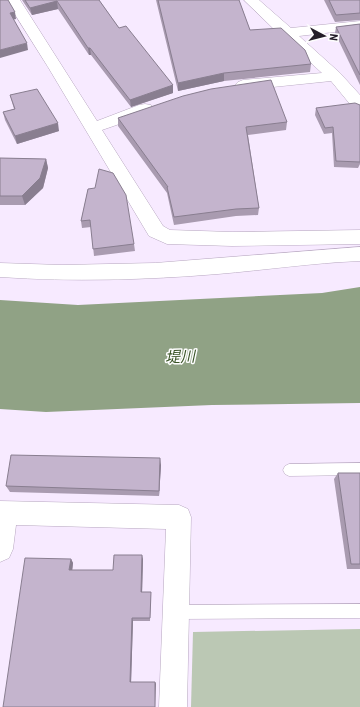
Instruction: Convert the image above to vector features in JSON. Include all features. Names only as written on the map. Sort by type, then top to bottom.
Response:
[{"type":"street","points":[[13,0],[93,128],[148,220],[156,230],[167,237],[232,239],[360,237]]},
{"type":"street","points":[[251,0],[334,76],[360,105]]},
{"type":"street","points":[[286,33],[360,25]]},
{"type":"street","points":[[228,87],[334,76]]},
{"type":"street","points":[[93,128],[160,104]]},
{"type":"street","points":[[0,270],[38,273],[96,273],[247,264],[360,254]]},
{"type":"street","points":[[0,549],[3,514],[179,517],[173,707]]},
{"type":"lane","points":[[289,470],[360,469]]},
{"type":"lane","points":[[176,612],[360,610]]},
{"type":"shaded area","points":[[360,629],[360,707],[191,707],[193,632]]},
{"type":"water","name":"堤川","points":[[360,287],[360,403],[212,405],[46,412],[0,409],[0,300],[78,305],[322,293]]},
{"type":"building","points":[[0,0],[8,0],[15,12],[10,13],[27,43],[0,50]]},
{"type":"building","points":[[25,0],[99,0],[119,28],[126,26],[173,85],[130,100],[90,48],[88,48],[57,1],[30,8]]},
{"type":"building","points":[[158,0],[239,0],[250,30],[281,28],[305,50],[311,64],[224,73],[178,83]]},
{"type":"building","points":[[329,0],[360,0],[360,13],[336,15]]},
{"type":"building","points":[[360,24],[360,75],[336,27]]},
{"type":"building","points":[[271,80],[287,122],[246,127],[259,208],[236,209],[174,217],[168,187],[118,118],[183,96],[211,89]]},
{"type":"building","points":[[37,89],[58,123],[15,136],[3,112],[15,109],[10,95]]},
{"type":"building","points":[[355,103],[360,105],[360,162],[336,161],[333,127],[325,128],[316,108]]},
{"type":"building","points":[[0,158],[46,159],[40,178],[22,196],[0,196]]},
{"type":"building","points":[[99,169],[113,173],[126,195],[134,244],[93,249],[90,220],[81,221],[88,189],[95,188]]},
{"type":"building","points":[[11,455],[160,458],[159,491],[6,486]]},
{"type":"building","points":[[338,473],[360,473],[360,564],[351,564]]},
{"type":"building","points":[[114,555],[142,555],[141,592],[151,592],[150,618],[132,618],[130,682],[155,682],[155,707],[3,707],[25,558],[71,559],[69,570],[113,570]]}]
